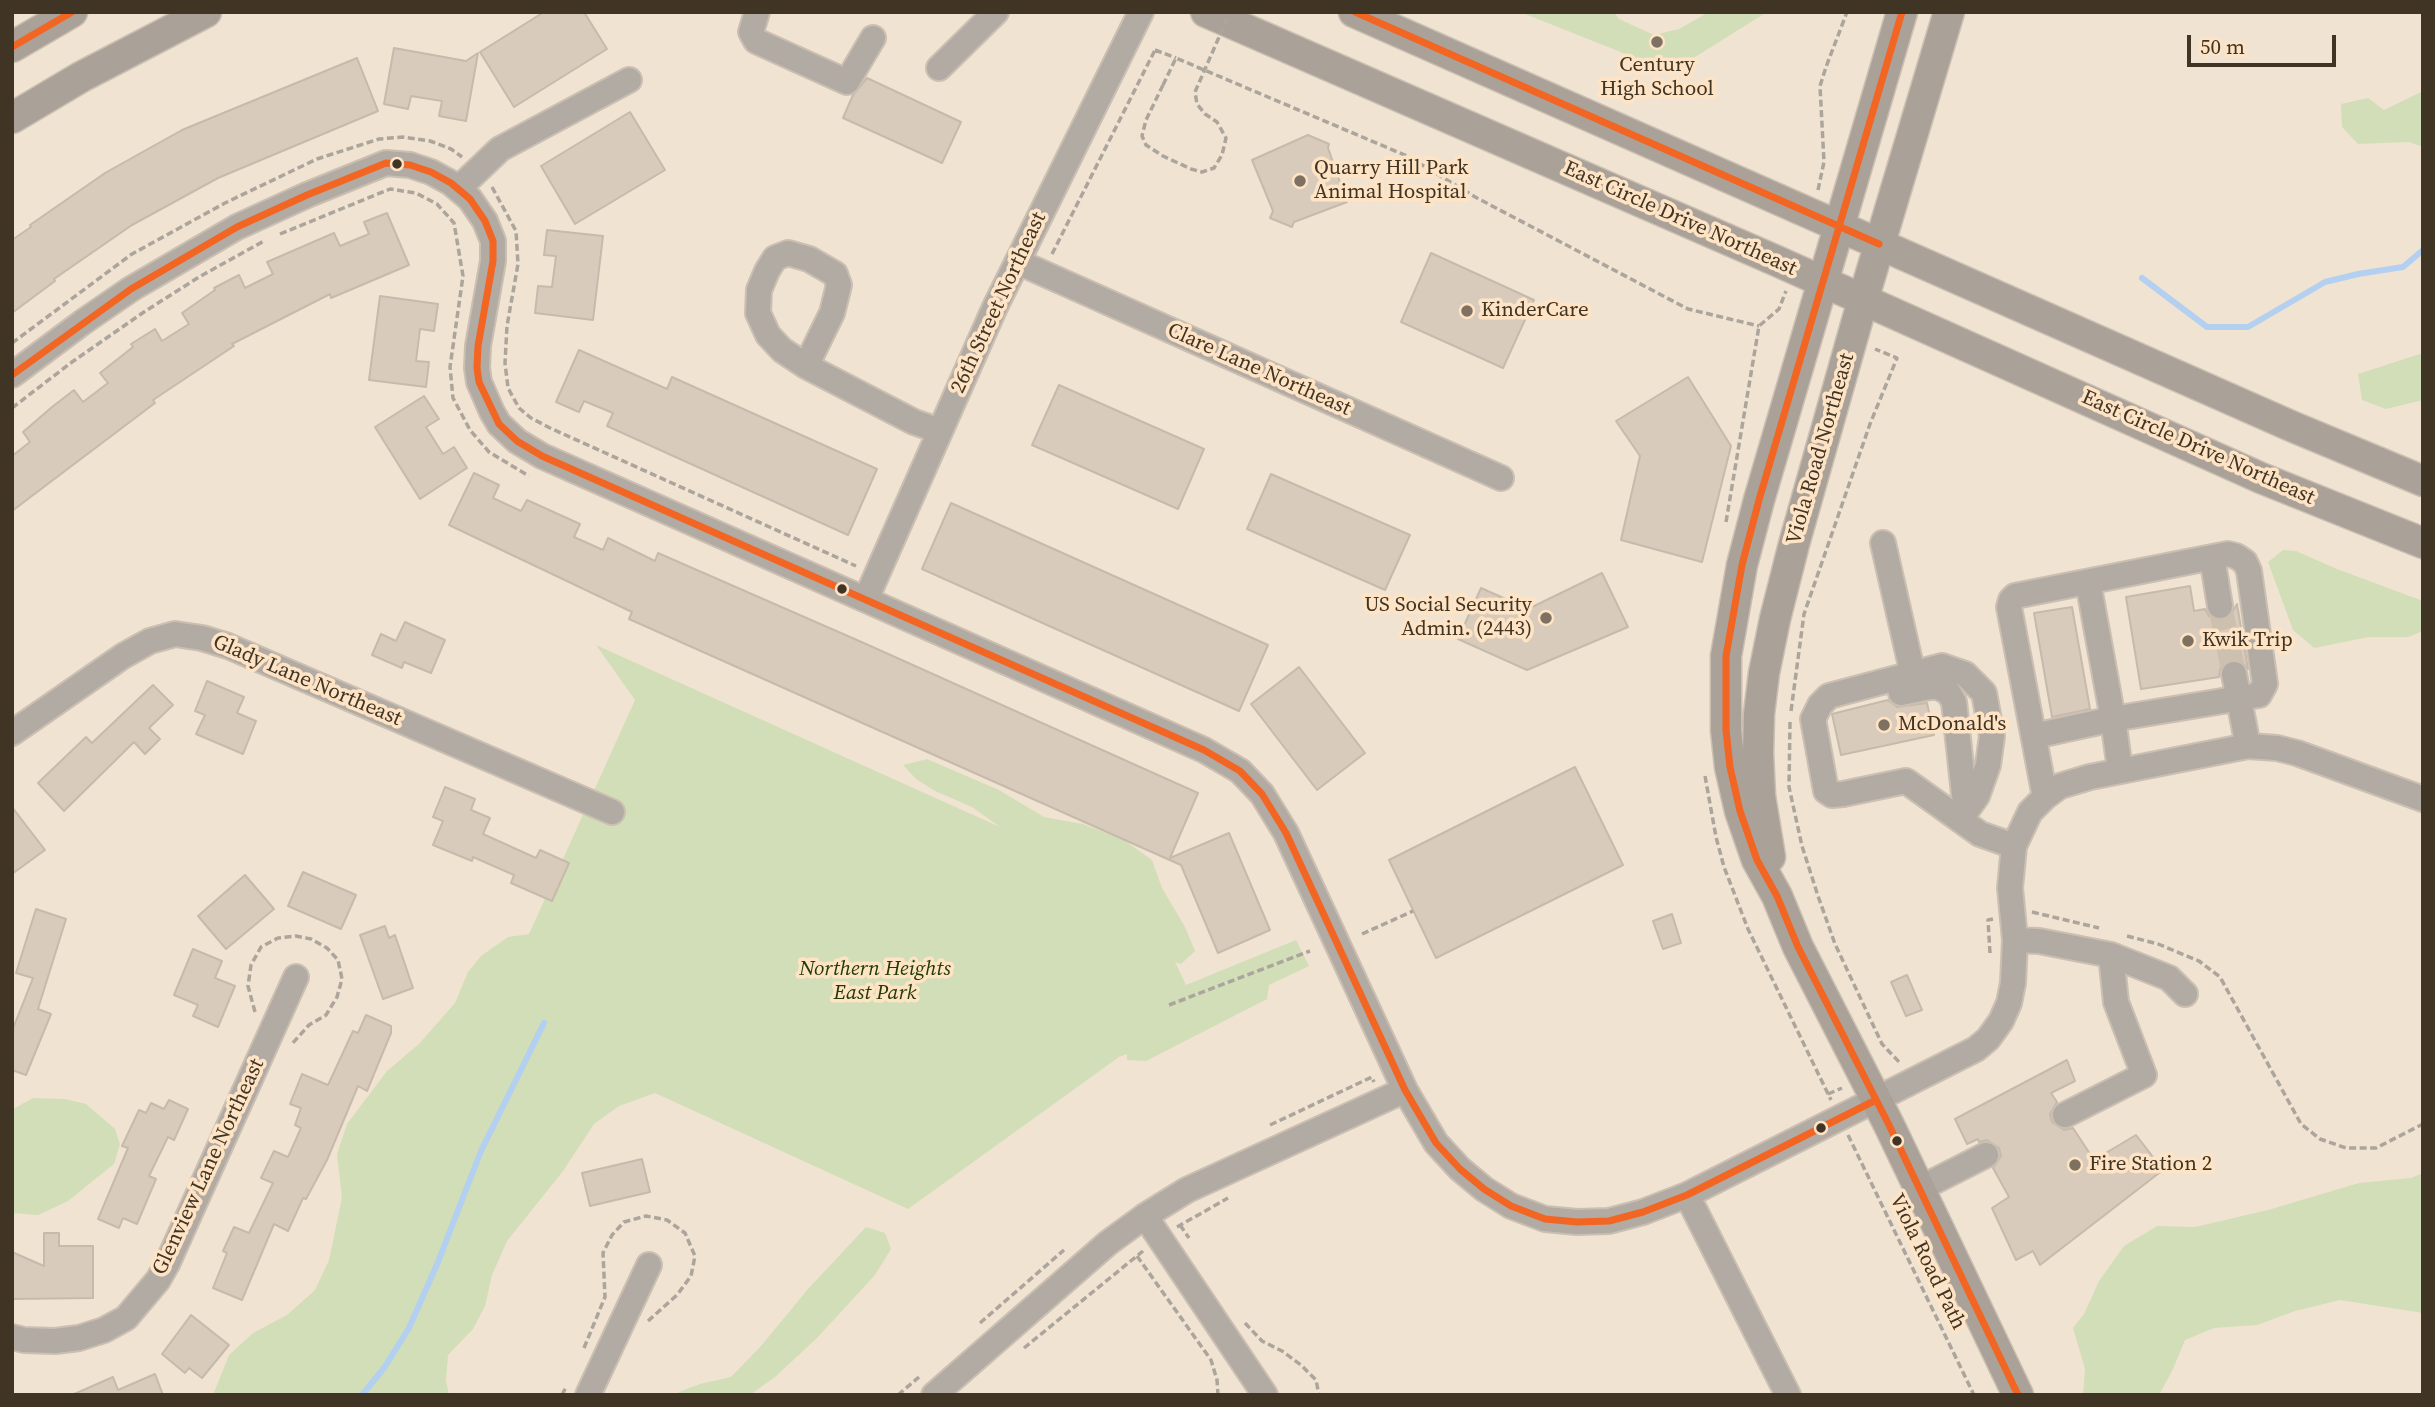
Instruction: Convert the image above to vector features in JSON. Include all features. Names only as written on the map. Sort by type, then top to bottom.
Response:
[{"type":"main road","points":[[12,47],[72,12]]},
{"type":"main road","points":[[12,118],[92,71],[206,12]]},
{"type":"main road","name":"East Circle Drive Northeast","points":[[1206,12],[1823,282],[2261,478],[2423,543]]},
{"type":"main road","points":[[1354,12],[2266,415],[2423,481]]},
{"type":"main road","name":"Viola Road Northeast","points":[[1902,12],[1742,565],[1726,656],[1725,690],[1730,767],[1740,811],[1757,860],[1777,896],[1798,947],[1876,1100],[2018,1395]]},
{"type":"main road","name":"Viola Road Northeast","points":[[1777,896],[1760,796],[1759,714],[1764,673],[1794,544],[1949,12]]},
{"type":"street","points":[[757,12],[751,32],[756,41],[847,82],[873,38]]},
{"type":"street","points":[[939,68],[996,12]]},
{"type":"street","name":"26th Street Northeast","points":[[866,599],[995,307],[1141,12]]},
{"type":"street","points":[[458,189],[499,149],[629,80]]},
{"type":"street","points":[[12,375],[131,289],[237,228],[307,195],[386,163],[410,164],[431,172],[470,199],[485,221],[493,241],[493,261],[478,346],[477,368],[480,382],[499,424],[517,441],[542,456],[1204,750],[1240,771],[1262,794],[1286,833],[1405,1090],[1436,1143],[1484,1189],[1511,1206],[1545,1219],[1577,1223],[1609,1221],[1643,1212],[1687,1195],[1957,1060],[1988,1038],[2001,1021],[2014,983],[2014,928],[2010,888],[2014,846],[2030,812],[2060,786],[2120,770],[2248,747],[2277,748],[2423,799]]},
{"type":"street","name":"Clare Lane Northeast","points":[[1018,262],[1501,478]]},
{"type":"street","points":[[806,366],[914,422],[940,431]]},
{"type":"street","points":[[1883,543],[1913,675]]},
{"type":"street","points":[[2034,736],[2113,719],[2259,695],[2265,684],[2249,571],[2245,562],[2228,554],[2015,596],[2011,600],[2009,607],[2045,797]]},
{"type":"street","points":[[2211,558],[2220,607]]},
{"type":"street","points":[[2088,582],[2120,770]]},
{"type":"street","name":"Glady Lane Northeast","points":[[12,733],[123,656],[150,641],[175,634],[228,646],[612,812]]},
{"type":"street","points":[[1942,666],[1965,674],[1984,693],[1992,736],[1988,765],[1967,811],[1906,781],[1832,795],[1826,791],[1813,719],[1826,699],[1942,666]]},
{"type":"street","points":[[2234,674],[2248,747]]},
{"type":"street","points":[[1826,699],[1845,705],[1929,687],[1939,687],[1949,693],[1954,702],[1967,811],[1980,834],[2014,846]]},
{"type":"street","points":[[2014,928],[2039,941],[2113,940],[2169,978],[2185,995]]},
{"type":"street","points":[[2065,1115],[2144,1075],[2116,1002],[2113,940]]},
{"type":"street","name":"Glenview Lane Northeast","points":[[12,1336],[24,1340],[55,1341],[79,1339],[104,1330],[126,1318],[158,1280],[296,977]]},
{"type":"street","points":[[934,1395],[1108,1243],[1145,1216],[1187,1190],[1405,1090]]},
{"type":"street","points":[[1919,1189],[1986,1155]]},
{"type":"street","points":[[1687,1195],[1788,1395]]},
{"type":"street","points":[[1145,1216],[1265,1395]]},
{"type":"street","points":[[588,1395],[649,1265]]},
{"type":"path","points":[[1176,58],[1146,120],[1142,136],[1146,145],[1163,156],[1202,172],[1214,168],[1223,155],[1226,138],[1217,122],[1197,104],[1195,92],[1230,12]]},
{"type":"path","points":[[1821,178],[1824,162],[1821,86],[1847,12]]},
{"type":"path","points":[[1042,273],[1155,50],[1407,156],[1488,204],[1688,309],[1759,326],[1779,309]]},
{"type":"path","points":[[12,344],[132,254],[225,203],[317,159],[379,139],[403,137],[430,141],[451,149],[478,170],[503,203],[516,231],[518,264],[507,326],[505,363],[508,388],[519,408],[550,428],[850,564]]},
{"type":"path","points":[[279,234],[390,189],[416,193],[437,204],[454,223],[463,276],[450,367],[453,398],[470,430],[489,452],[532,477]]},
{"type":"path","points":[[12,408],[72,362],[145,312],[199,277],[267,239]]},
{"type":"path","points":[[1362,934],[1413,911]]},
{"type":"path","points":[[1991,964],[1988,920],[2014,928],[2035,911],[2113,940],[2158,944],[2199,961],[2220,977],[2301,1124],[2320,1139],[2346,1148],[2376,1148],[2423,1124]]},
{"type":"path","points":[[1169,1005],[1310,951]]},
{"type":"path","points":[[1900,1063],[1910,1059]]},
{"type":"path","name":"Viola Road Path","points":[[1852,1143],[1974,1395]]},
{"type":"path","points":[[1180,1225],[1195,1248]]},
{"type":"path","points":[[1021,1351],[1137,1255],[1211,1360],[1218,1395]]},
{"type":"path","points":[[1240,1317],[1262,1340],[1282,1351],[1316,1380],[1319,1395]]},
{"type":"green space","name":"Century High School","points":[[1520,12],[1614,12],[1619,19],[1654,35],[1679,29],[1709,12],[1767,12],[1671,72]]},
{"type":"green space","points":[[2423,91],[2423,147],[2409,142],[2358,144],[2342,127],[2341,104],[2368,98],[2384,110]]},
{"type":"green space","points":[[2423,353],[2423,400],[2386,409],[2362,400],[2358,374]]},
{"type":"green space","points":[[2283,550],[2296,551],[2423,601],[2423,631],[2408,637],[2369,637],[2314,648],[2293,630],[2268,562]]},
{"type":"green space","name":"Northern Heights East Park","points":[[596,645],[1000,827],[972,807],[935,791],[916,779],[903,765],[927,759],[999,790],[1044,817],[1083,824],[1124,840],[1152,860],[1162,888],[1185,927],[1195,951],[1181,964],[1175,962],[1186,985],[1296,940],[1309,966],[1269,985],[1267,999],[1146,1061],[1127,1060],[1127,1054],[1119,1057],[908,1209],[655,1093],[619,1106],[594,1124],[563,1171],[507,1241],[492,1275],[485,1306],[473,1329],[448,1355],[446,1381],[449,1395],[213,1395],[229,1355],[253,1333],[287,1315],[315,1290],[329,1260],[342,1198],[337,1154],[347,1124],[387,1071],[419,1044],[455,1003],[468,972],[481,956],[508,937],[529,934],[635,700]]},
{"type":"green space","points":[[33,1098],[65,1099],[86,1104],[115,1129],[120,1144],[114,1164],[68,1201],[38,1215],[12,1213],[12,1113],[13,1109]]},
{"type":"green space","points":[[2423,1173],[2423,1313],[2340,1300],[2295,1311],[2257,1325],[2214,1328],[2185,1340],[2159,1395],[2083,1395],[2085,1369],[2073,1328],[2084,1314],[2099,1281],[2124,1246],[2157,1226],[2195,1227],[2268,1210],[2359,1183],[2411,1178]]},
{"type":"green space","points":[[866,1227],[885,1233],[891,1249],[875,1275],[816,1339],[775,1377],[750,1395],[679,1395],[679,1392],[700,1384],[731,1377]]},
{"type":"building","points":[[544,12],[584,12],[607,49],[514,107],[480,52]]},
{"type":"building","points":[[394,48],[466,61],[478,53],[466,121],[439,116],[442,101],[411,96],[408,109],[384,104]]},
{"type":"building","points":[[357,58],[378,111],[218,178],[132,225],[54,279],[55,281],[12,313],[12,240],[31,227],[30,225],[105,173],[182,130]]},
{"type":"building","points":[[867,78],[961,122],[942,163],[843,118],[853,95]]},
{"type":"building","points":[[630,112],[665,170],[575,224],[541,166]]},
{"type":"building","name":"Quarry Hill Park Animal Hospital","points":[[1308,135],[1329,144],[1328,148],[1347,202],[1294,222],[1292,227],[1270,218],[1273,211],[1252,160]]},
{"type":"building","points":[[387,213],[409,265],[331,298],[330,294],[232,344],[234,346],[153,400],[155,403],[12,511],[12,456],[30,442],[23,432],[74,390],[83,402],[108,383],[100,373],[133,347],[131,344],[155,329],[162,341],[189,324],[182,313],[215,290],[214,288],[239,275],[245,288],[273,274],[267,262],[334,233],[340,246],[369,234],[364,222]]},
{"type":"building","points":[[547,230],[603,236],[593,320],[535,313],[538,286],[552,287],[556,256],[544,255]]},
{"type":"building","name":"KinderCare","points":[[1431,253],[1534,300],[1503,368],[1401,322]]},
{"type":"building","points":[[380,296],[438,304],[434,331],[420,329],[416,361],[429,362],[426,387],[369,380]]},
{"type":"building","points":[[579,350],[667,389],[672,377],[877,469],[848,535],[607,426],[613,413],[584,401],[579,412],[556,402]]},
{"type":"building","points":[[1688,377],[1731,446],[1702,562],[1621,540],[1640,456],[1616,421]]},
{"type":"building","points":[[1059,385],[1204,449],[1178,509],[1032,445]]},
{"type":"building","points":[[424,396],[439,419],[426,427],[443,454],[454,447],[467,468],[420,499],[375,427]]},
{"type":"building","points":[[474,473],[499,485],[493,498],[521,511],[527,500],[580,524],[574,537],[603,550],[608,538],[655,561],[658,553],[1198,793],[1170,858],[1229,833],[1270,930],[1218,953],[1181,865],[629,619],[632,612],[449,525]]},
{"type":"building","points":[[1271,474],[1410,535],[1385,590],[1247,529]]},
{"type":"building","points":[[951,503],[1268,645],[1239,711],[922,569]]},
{"type":"building","name":"US Social Security Admin. (2443)","points":[[1602,573],[1628,627],[1527,670],[1458,639],[1481,588],[1528,609]]},
{"type":"building","name":"Kwik Trip","points":[[2190,586],[2194,611],[2205,609],[2215,620],[2229,618],[2237,604],[2248,669],[2239,660],[2231,660],[2220,669],[2219,677],[2141,689],[2126,597]]},
{"type":"building","points":[[2072,607],[2090,709],[2052,717],[2034,613]]},
{"type":"building","points":[[405,622],[445,640],[431,673],[404,662],[402,668],[372,655],[381,634],[396,641]]},
{"type":"building","points":[[1299,667],[1365,753],[1317,790],[1251,704]]},
{"type":"building","points":[[207,681],[244,697],[237,713],[256,721],[243,754],[196,734],[205,715],[195,711]]},
{"type":"building","points":[[153,685],[173,705],[149,728],[160,739],[145,754],[134,742],[64,811],[38,783],[86,737],[92,743]]},
{"type":"building","points":[[1888,700],[1897,707],[1927,703],[1934,735],[1841,755],[1832,714]]},
{"type":"building","points":[[1575,767],[1623,865],[1436,958],[1389,860]]},
{"type":"building","points":[[445,787],[475,799],[471,810],[490,818],[483,834],[536,858],[540,850],[569,863],[552,901],[511,883],[514,875],[473,857],[472,861],[433,845],[443,821],[433,817]]},
{"type":"building","points":[[12,807],[45,850],[12,874]]},
{"type":"building","points":[[303,872],[356,895],[341,929],[288,906]]},
{"type":"building","points":[[245,875],[274,909],[226,949],[198,916]]},
{"type":"building","points":[[36,909],[66,919],[38,1009],[51,1014],[26,1075],[12,1070],[12,1031],[33,978],[16,973]]},
{"type":"building","points":[[1672,914],[1681,943],[1663,949],[1653,921]]},
{"type":"building","points":[[385,926],[389,938],[395,935],[413,988],[383,999],[360,935]]},
{"type":"building","points":[[193,949],[222,961],[215,978],[235,986],[218,1027],[193,1016],[198,1005],[174,995]]},
{"type":"building","points":[[1907,975],[1922,1010],[1906,1016],[1891,982]]},
{"type":"building","points":[[366,1015],[391,1026],[391,1033],[367,1091],[358,1086],[327,1160],[306,1199],[303,1198],[288,1231],[274,1224],[242,1300],[213,1288],[227,1253],[223,1251],[234,1227],[249,1233],[273,1183],[261,1178],[274,1151],[288,1157],[301,1128],[295,1125],[301,1108],[290,1104],[302,1074],[328,1085],[353,1031],[358,1033]]},
{"type":"building","name":"Fire Station 2","points":[[2067,1060],[2075,1081],[2051,1093],[2057,1102],[2050,1114],[2052,1122],[2064,1130],[2073,1128],[2094,1160],[2136,1135],[2163,1170],[2040,1265],[2033,1251],[2016,1260],[1992,1208],[2009,1197],[1993,1168],[2001,1156],[1999,1148],[1987,1140],[1979,1142],[1978,1139],[1967,1144],[1955,1119]]},
{"type":"building","points":[[169,1100],[188,1109],[174,1140],[168,1137],[149,1176],[156,1179],[137,1224],[123,1218],[119,1228],[98,1219],[128,1148],[122,1146],[139,1110],[146,1113],[151,1103],[164,1109]]},
{"type":"building","points":[[642,1159],[650,1192],[590,1206],[582,1173]]},
{"type":"building","points":[[44,1233],[59,1233],[59,1246],[93,1246],[93,1298],[12,1299],[12,1252],[44,1266]]},
{"type":"building","points":[[191,1315],[229,1345],[202,1378],[189,1368],[185,1373],[162,1354]]},
{"type":"building","points":[[155,1374],[163,1395],[72,1395],[113,1377],[118,1390]]},
{"type":"waterway","points":[[2142,278],[2207,327],[2248,327],[2325,282],[2403,267],[2423,250]]},
{"type":"waterway","points":[[362,1395],[384,1368],[409,1328],[481,1151],[544,1023]]},
{"type":"tunnel","points":[[2220,606],[2234,674]]},
{"type":"transit line","points":[[12,47],[72,12]]},
{"type":"transit line","points":[[1355,12],[1879,244]]},
{"type":"transit line","points":[[1902,12],[1742,565],[1726,656],[1726,730],[1730,767],[1740,811],[1757,860],[1889,1125],[2018,1395]]},
{"type":"transit line","points":[[12,375],[131,289],[237,227],[386,163],[410,165],[431,172],[451,183],[470,199],[485,221],[493,241],[493,261],[478,346],[477,368],[479,382],[499,424],[517,441],[542,456],[1204,750],[1240,771],[1262,794],[1286,833],[1405,1090],[1436,1143],[1460,1169],[1484,1189],[1511,1206],[1545,1219],[1609,1221],[1643,1212],[1687,1195],[1876,1100]]},
{"type":"place","name":"Century High School","points":[[1657,42]]},
{"type":"place","name":"Quarry Hill Park Animal Hospital","points":[[1300,181]]},
{"type":"place","name":"KinderCare","points":[[1467,311]]},
{"type":"place","name":"US Social Security Admin. (2443)","points":[[1546,618]]},
{"type":"place","name":"Kwik Trip","points":[[2188,641]]},
{"type":"place","name":"McDonald's","points":[[1884,725]]},
{"type":"place","name":"Fire Station 2","points":[[2075,1165]]}]
